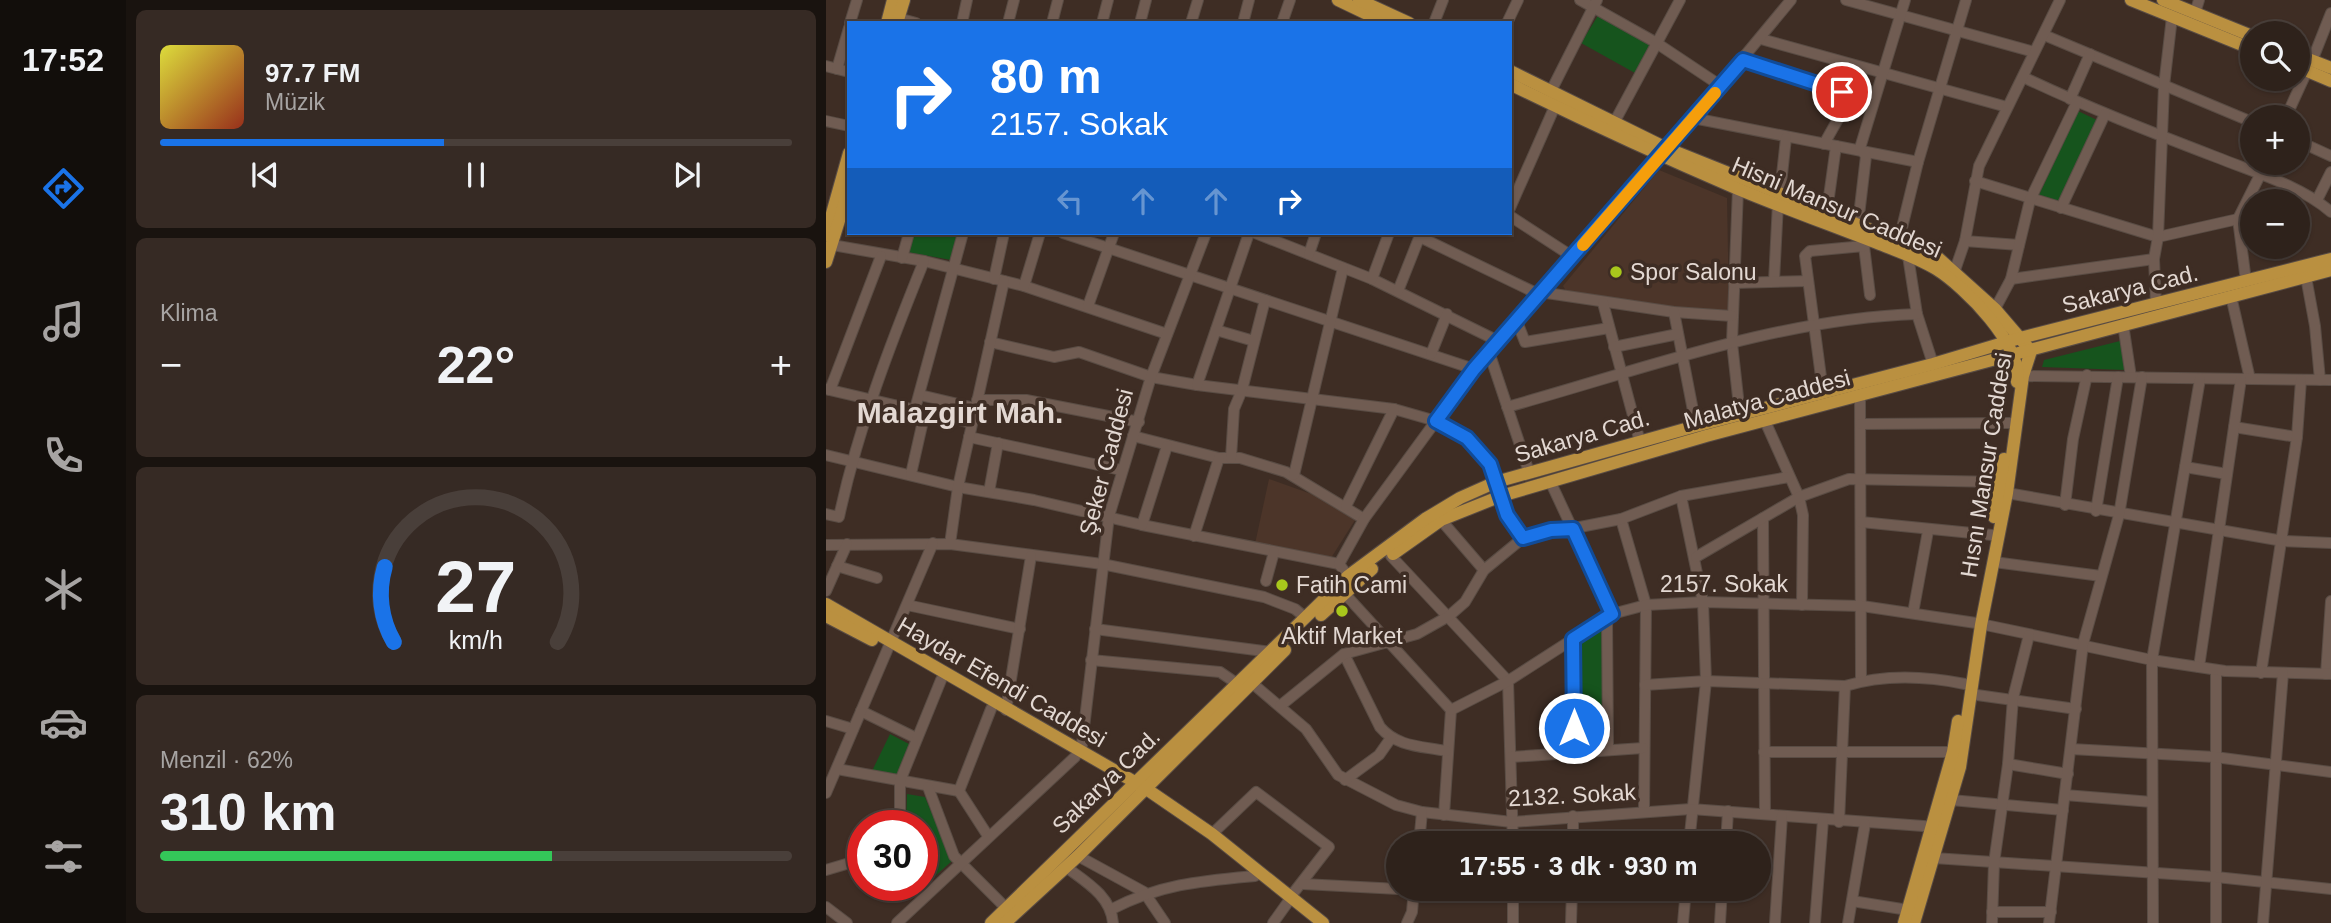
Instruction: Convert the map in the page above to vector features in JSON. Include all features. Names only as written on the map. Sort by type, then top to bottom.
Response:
[{"type":"main road","points":[[1338,0],[1365,18]]},
{"type":"main road","points":[[1359,0],[1405,21]]},
{"type":"main road","points":[[2131,0],[2240,44]]},
{"type":"main road","points":[[2163,0],[2197,6],[2240,29]]},
{"type":"main road","points":[[894,1],[894,21]]},
{"type":"main road","points":[[2310,66],[2331,68]]},
{"type":"main road","points":[[2310,68],[2331,81]]},
{"type":"main road","name":"Hısnı Mansur Caddesi","points":[[1512,72],[1615,121],[1662,152],[1779,198],[1827,211],[1936,256],[1955,270],[1995,309],[2031,351],[2023,376],[2003,487],[1994,562],[1978,624]]},
{"type":"main road","name":"Hisni Mansur Caddesi","points":[[1512,85],[1738,189],[1779,198],[1866,243],[1908,256],[1948,278],[1989,319],[2012,356],[2018,374],[2003,487],[1992,535],[1968,689],[1937,827],[1904,923]]},
{"type":"main road","points":[[826,262],[838,189],[847,160]]},
{"type":"main road","points":[[828,242],[846,211],[838,189]]},
{"type":"main road","name":"Sakarya Cad.","points":[[1012,917],[1236,683],[1348,576],[1425,519],[1496,482],[1933,364],[2005,342],[2331,259]]},
{"type":"main road","name":"Malatya Caddesi","points":[[1137,787],[1344,593],[1441,520],[1501,496],[1551,484],[1765,421],[2331,270]]},
{"type":"main road","name":"Haydar Efendi Caddesi","points":[[826,604],[941,680],[1137,787],[1212,834],[1289,899],[1311,923]]},
{"type":"main road","name":"Haydar Efendi Caddesi","points":[[826,616],[889,645],[1006,710],[1078,755]]},
{"type":"main road","points":[[1914,923],[1934,858],[1937,827],[1951,800],[1960,767],[1968,689]]},
{"type":"main road","name":"Sakarya Cad.","points":[[991,923],[1012,917],[1078,856],[1137,787]]},
{"type":"main road","name":"Haydar Efendi Caddesi","points":[[1137,787],[1255,876],[1323,923]]},
{"type":"street","points":[[851,21],[857,0]]},
{"type":"street","points":[[963,21],[968,0]]},
{"type":"street","points":[[1009,21],[1014,0]]},
{"type":"street","points":[[1053,21],[1058,0]]},
{"type":"street","points":[[1103,21],[1108,0]]},
{"type":"street","points":[[1141,21],[1146,0]]},
{"type":"street","points":[[1192,21],[1198,0]]},
{"type":"street","points":[[1244,21],[1249,0]]},
{"type":"street","points":[[1283,21],[1290,0]]},
{"type":"street","points":[[1435,21],[1443,0]]},
{"type":"street","points":[[1508,21],[1518,0]]},
{"type":"street","points":[[1580,0],[1596,4],[1721,86]]},
{"type":"street","points":[[1615,121],[1655,42],[1680,0]]},
{"type":"street","points":[[1339,564],[1364,519],[1474,369],[1721,86],[1791,0]]},
{"type":"street","points":[[1846,0],[2034,52]]},
{"type":"street","points":[[1860,148],[1905,0]]},
{"type":"street","points":[[1899,240],[1918,162],[1966,0]]},
{"type":"street","points":[[1955,270],[1965,241],[1975,181],[2007,107],[2060,0]]},
{"type":"street","points":[[1551,91],[1596,4]]},
{"type":"street","points":[[2310,58],[2331,13]]},
{"type":"street","points":[[2156,304],[2154,259],[2158,237],[2164,86],[2172,16]]},
{"type":"street","points":[[2044,35],[2240,117]]},
{"type":"street","points":[[837,69],[847,36]]},
{"type":"street","points":[[1761,39],[2007,107]]},
{"type":"street","points":[[1995,309],[2011,279],[2030,200],[2073,101],[2090,54]]},
{"type":"street","points":[[1743,60],[1846,96],[1846,105],[1824,144]]},
{"type":"street","points":[[2023,77],[2073,101],[2240,167]]},
{"type":"street","points":[[1512,203],[1555,106]]},
{"type":"street","points":[[2061,208],[2105,114]]},
{"type":"street","points":[[1693,118],[1786,138],[1860,148],[1918,162]]},
{"type":"street","points":[[826,121],[847,126]]},
{"type":"street","points":[[1774,281],[1786,138]]},
{"type":"street","points":[[1827,211],[1836,146]]},
{"type":"street","points":[[2310,146],[2331,156]]},
{"type":"street","points":[[1858,224],[1866,156],[1860,148]]},
{"type":"street","points":[[2318,200],[2331,173]]},
{"type":"street","points":[[2246,281],[2238,219],[2261,175],[2318,200],[2331,212]]},
{"type":"street","points":[[1975,181],[2158,237],[2238,219]]},
{"type":"street","points":[[1738,189],[1732,343],[1740,415]]},
{"type":"street","points":[[1512,217],[1573,257]]},
{"type":"street","points":[[902,258],[908,235]]},
{"type":"street","points":[[911,474],[920,395],[962,235]]},
{"type":"street","points":[[950,544],[958,487],[990,342],[1004,235]]},
{"type":"street","points":[[1024,286],[1039,235]]},
{"type":"street","points":[[1070,235],[1474,369]]},
{"type":"street","points":[[1088,306],[1113,235]]},
{"type":"street","name":"Şeker Caddesi","points":[[1078,755],[1109,516],[1121,470],[1152,377],[1205,235]]},
{"type":"street","points":[[1197,385],[1249,235]]},
{"type":"street","points":[[1309,254],[1315,235]]},
{"type":"street","points":[[1372,279],[1388,235]]},
{"type":"street","points":[[1398,291],[1421,235],[1539,293],[1674,312],[1732,316]]},
{"type":"street","points":[[1282,237],[1309,254],[1372,279],[1498,341]]},
{"type":"street","points":[[1965,241],[2019,245]]},
{"type":"street","points":[[828,242],[881,256],[924,261],[1024,286],[1167,334]]},
{"type":"street","points":[[1823,392],[1805,259],[1807,252],[1866,243],[1870,295]]},
{"type":"street","points":[[881,256],[828,389],[971,423]]},
{"type":"street","points":[[1908,256],[1917,314],[1933,364]]},
{"type":"street","points":[[2011,279],[2154,259]]},
{"type":"street","points":[[826,514],[839,517],[851,461],[870,398],[924,261]]},
{"type":"street","points":[[1294,475],[1314,399],[1328,320],[1343,268]]},
{"type":"street","points":[[2023,376],[2087,374],[2118,377],[2325,380],[2306,277]]},
{"type":"street","points":[[1734,283],[1808,281]]},
{"type":"street","points":[[2199,667],[2234,427],[2246,379],[2231,296]]},
{"type":"street","points":[[1194,536],[1225,458],[1234,409],[1242,390],[1265,300]]},
{"type":"street","points":[[1603,303],[1640,442]]},
{"type":"street","points":[[1674,312],[1696,426]]},
{"type":"street","points":[[1431,354],[1447,314]]},
{"type":"street","points":[[1507,407],[1732,343],[1872,316],[1917,314]]},
{"type":"street","points":[[1516,319],[1525,342],[1609,328]]},
{"type":"street","points":[[2029,635],[2014,698],[1994,863],[1992,917],[2050,917],[2083,644],[2119,515],[2136,377],[2123,324]]},
{"type":"street","points":[[1216,330],[1254,341]]},
{"type":"street","points":[[1614,348],[1678,334]]},
{"type":"street","points":[[990,342],[1054,357],[1079,352],[1152,377],[1197,385],[1394,409],[1436,421],[1467,438],[1490,464],[1507,515],[1523,538]]},
{"type":"street","points":[[1489,352],[1529,472]]},
{"type":"street","points":[[2065,505],[2073,439],[2087,374]]},
{"type":"street","points":[[2096,511],[2118,377]]},
{"type":"street","points":[[2153,923],[2151,660],[2200,379]]},
{"type":"street","points":[[2261,673],[2283,541],[2297,436],[2301,380]]},
{"type":"street","points":[[920,395],[976,404],[1026,400],[1139,422]]},
{"type":"street","points":[[1860,396],[1861,681]]},
{"type":"street","points":[[1346,506],[1394,409]]},
{"type":"street","points":[[1765,421],[1799,497],[1803,515],[1802,605]]},
{"type":"street","points":[[1861,424],[2010,424]]},
{"type":"street","points":[[2234,427],[2297,436]]},
{"type":"street","points":[[969,436],[1121,470]]},
{"type":"street","points":[[1133,436],[1294,475],[1364,519]]},
{"type":"street","points":[[989,492],[998,443]]},
{"type":"street","points":[[1142,525],[1167,446]]},
{"type":"street","points":[[826,455],[958,487],[1339,564],[1348,576]]},
{"type":"street","points":[[2185,467],[2227,474]]},
{"type":"street","points":[[1280,706],[1344,654],[1417,634],[1450,617],[1465,602],[1484,570],[1523,538],[1551,530],[1573,529],[1621,519],[1681,496],[1789,477]]},
{"type":"street","points":[[1696,557],[1799,497],[1824,487],[1861,479],[2003,487],[2065,505],[2119,515],[2283,541],[2331,542]]},
{"type":"street","points":[[1551,484],[1609,616],[1608,749]]},
{"type":"street","points":[[1681,496],[1696,557],[1703,602],[1706,681],[1690,831]]},
{"type":"street","points":[[1763,517],[1765,814]]},
{"type":"street","points":[[1621,519],[1646,605],[1644,812]]},
{"type":"street","points":[[1441,520],[1484,570]]},
{"type":"street","points":[[1860,522],[1928,531],[1992,535]]},
{"type":"street","points":[[1913,613],[1928,531]]},
{"type":"street","points":[[826,793],[933,543]]},
{"type":"street","points":[[826,591],[847,544]]},
{"type":"street","points":[[826,545],[950,544],[1102,564],[1264,597],[1295,609],[1306,618]]},
{"type":"street","points":[[1266,581],[1274,552]]},
{"type":"street","points":[[1006,710],[1031,556]]},
{"type":"street","points":[[1391,556],[1508,681],[1512,831]]},
{"type":"street","points":[[1994,562],[2101,576]]},
{"type":"street","points":[[837,566],[877,578]]},
{"type":"street","points":[[1344,593],[1451,710],[1446,751],[1444,815]]},
{"type":"street","points":[[2328,674],[2331,601]]},
{"type":"street","name":"2157. Sokak","points":[[1451,710],[1508,681],[1609,616],[1646,605],[1703,602],[1862,606],[1978,624],[2151,660],[2216,670],[2328,674]]},
{"type":"street","points":[[907,605],[1020,629]]},
{"type":"street","points":[[1095,629],[1271,652]]},
{"type":"street","points":[[1573,639],[1574,751]]},
{"type":"street","points":[[1344,654],[1380,727],[1391,738],[1396,742],[1446,751]]},
{"type":"street","points":[[1091,660],[1220,672],[1236,683]]},
{"type":"street","points":[[2216,670],[2216,923]]},
{"type":"street","points":[[2263,923],[2264,883],[2283,673]]},
{"type":"street","points":[[1645,685],[1706,681],[1845,685],[1861,681],[1934,677],[1968,689],[2076,709]]},
{"type":"street","points":[[901,810],[900,780],[941,680]]},
{"type":"street","name":"2132. Sokak","points":[[1252,682],[1306,729],[1338,775],[1396,805],[1422,812],[1512,822],[1691,809],[1865,824],[1937,827]]},
{"type":"street","points":[[1839,822],[1845,685]]},
{"type":"street","points":[[959,791],[991,709]]},
{"type":"street","points":[[861,711],[916,738]]},
{"type":"street","points":[[826,721],[853,729]]},
{"type":"street","points":[[1345,780],[1379,755],[1391,738]]},
{"type":"street","points":[[1511,757],[1643,748]]},
{"type":"street","points":[[2071,748],[2215,757],[2331,772]]},
{"type":"street","points":[[1764,752],[1953,752]]},
{"type":"street","points":[[938,880],[960,863],[1078,755]]},
{"type":"street","points":[[2008,764],[2068,774]]},
{"type":"street","points":[[837,769],[959,791],[988,836]]},
{"type":"street","points":[[928,787],[954,856],[1012,917]]},
{"type":"street","points":[[1212,834],[1256,792],[1329,847],[1273,923]]},
{"type":"street","points":[[2065,795],[2152,802]]},
{"type":"street","points":[[1951,800],[2063,810]]},
{"type":"street","points":[[1727,831],[1728,811]]},
{"type":"street","points":[[1420,831],[1422,812]]},
{"type":"street","points":[[1775,923],[1782,816]]},
{"type":"street","points":[[1573,817],[1573,831]]},
{"type":"street","points":[[1815,923],[1823,820]]},
{"type":"street","points":[[1848,923],[1865,824]]},
{"type":"street","points":[[1078,856],[1144,892],[1165,923]]},
{"type":"street","points":[[1934,858],[2216,877],[2331,889]]},
{"type":"street","points":[[826,870],[847,864]]},
{"type":"street","points":[[1066,867],[1098,891],[1112,909],[1113,923]]},
{"type":"street","points":[[1112,909],[1144,892],[1183,883],[1255,876]]},
{"type":"street","points":[[1303,884],[1386,888]]},
{"type":"street","points":[[897,923],[915,901]]},
{"type":"street","points":[[1407,923],[1413,901]]},
{"type":"street","points":[[1513,901],[1513,923]]},
{"type":"street","points":[[1571,923],[1572,901]]},
{"type":"street","points":[[1683,923],[1685,901]]},
{"type":"street","points":[[1720,923],[1721,901]]},
{"type":"street","points":[[1852,901],[1908,910]]},
{"type":"street","points":[[826,907],[848,923]]},
{"type":"shaded area","points":[[1659,170],[1727,198],[1729,308],[1726,314],[1568,294],[1563,286]]},
{"type":"shaded area","points":[[1269,479],[1317,496],[1355,520],[1331,558],[1255,544]]},
{"type":"green space","points":[[1599,14],[1650,44],[1635,73],[1581,43]]},
{"type":"green space","points":[[2078,111],[2099,121],[2062,202],[2039,195]]},
{"type":"green space","points":[[911,235],[957,235],[951,260],[907,252]]},
{"type":"green space","points":[[2120,341],[2124,345],[2128,367],[2125,370],[2042,367],[2044,360]]},
{"type":"green space","points":[[1603,624],[1603,742],[1578,744],[1577,640]]},
{"type":"green space","points":[[890,734],[909,744],[896,777],[872,771]]},
{"type":"green space","points":[[907,794],[925,797],[930,810],[906,810]]},
{"type":"green space","points":[[938,828],[952,861],[938,873]]},
{"type":"slow traffic","points":[[1583,245],[1715,93]]},
{"type":"place","name":"Spor Salonu","points":[[1616,272]]},
{"type":"place","name":"Fatih Cami","points":[[1282,585]]},
{"type":"place","name":"Aktif Market","points":[[1342,611]]},
{"type":"district","name":"Malazgirt Mah.","points":[[960,413]]},
{"type":"route","points":[[1574,728],[1573,639],[1612,614],[1594,571],[1573,529],[1551,530],[1523,538],[1507,515],[1490,464],[1467,438],[1436,421],[1474,369],[1538,293],[1573,257],[1743,60],[1842,92]]}]
